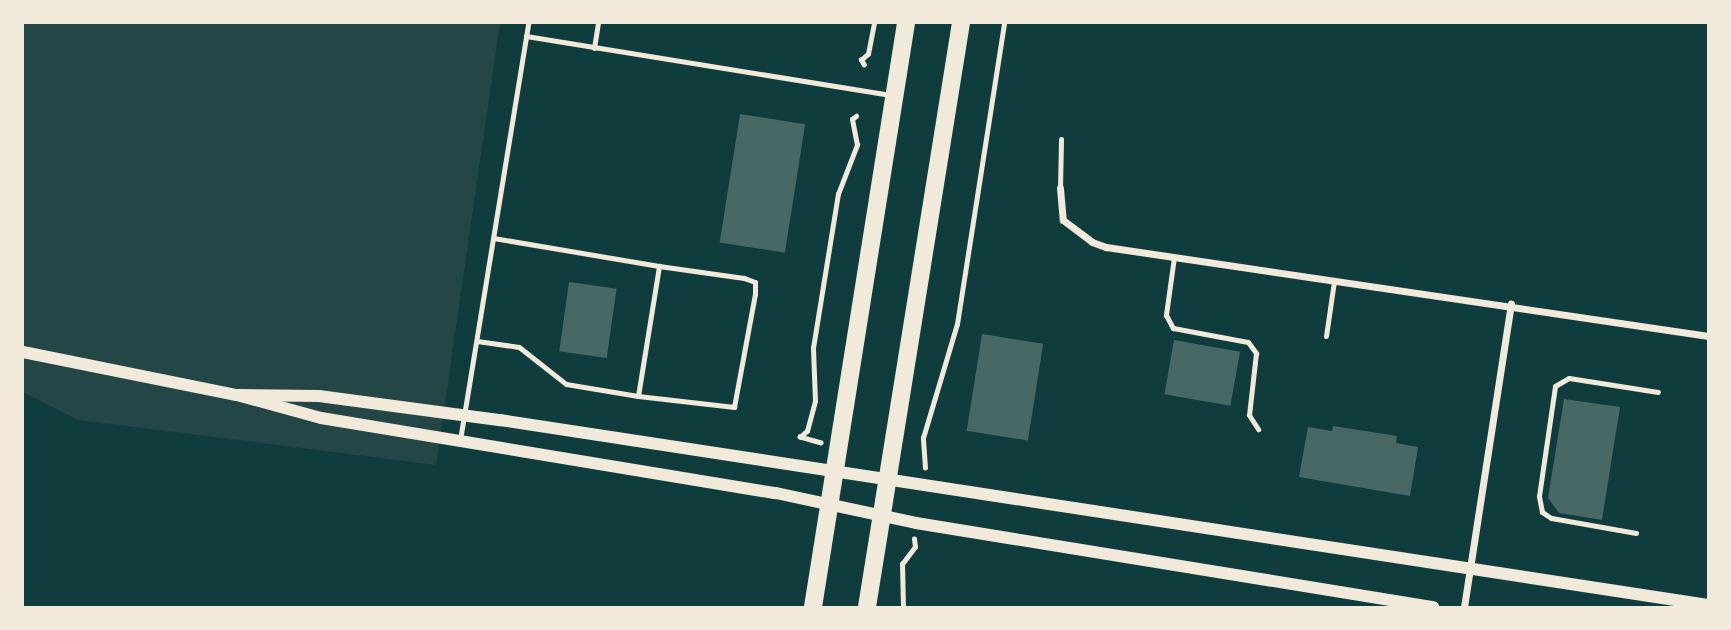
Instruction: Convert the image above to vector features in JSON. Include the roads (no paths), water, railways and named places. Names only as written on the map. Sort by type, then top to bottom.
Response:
[{"type":"main road","points":[[813,607],[906,23]]},
{"type":"main road","points":[[867,607],[961,23]]},
{"type":"street","points":[[1060,188],[1063,220],[1092,242],[1174,257],[1511,304],[1708,336]]},
{"type":"street","points":[[1464,607],[1511,304]]},
{"type":"street","points":[[23,352],[237,395],[321,418],[776,493],[882,517],[1433,607]]},
{"type":"street","points":[[237,395],[319,396],[464,416],[1470,566],[1708,605]]},
{"type":"lane","points":[[460,440],[528,23]]},
{"type":"lane","points":[[594,48],[598,23]]},
{"type":"lane","points":[[526,36],[895,95]]},
{"type":"lane","points":[[1060,188],[1061,139]]},
{"type":"lane","points":[[477,341],[519,347],[566,384],[638,396],[734,407],[755,294],[755,282],[744,278],[493,238]]},
{"type":"lane","points":[[1174,257],[1166,315],[1173,328],[1248,342],[1256,353],[1250,410],[1258,429]]},
{"type":"lane","points":[[638,396],[659,266]]},
{"type":"lane","points":[[1326,336],[1334,281]]},
{"type":"lane","points":[[1636,533],[1550,518],[1542,512],[1539,496],[1555,386],[1569,378],[1658,391]]}]
